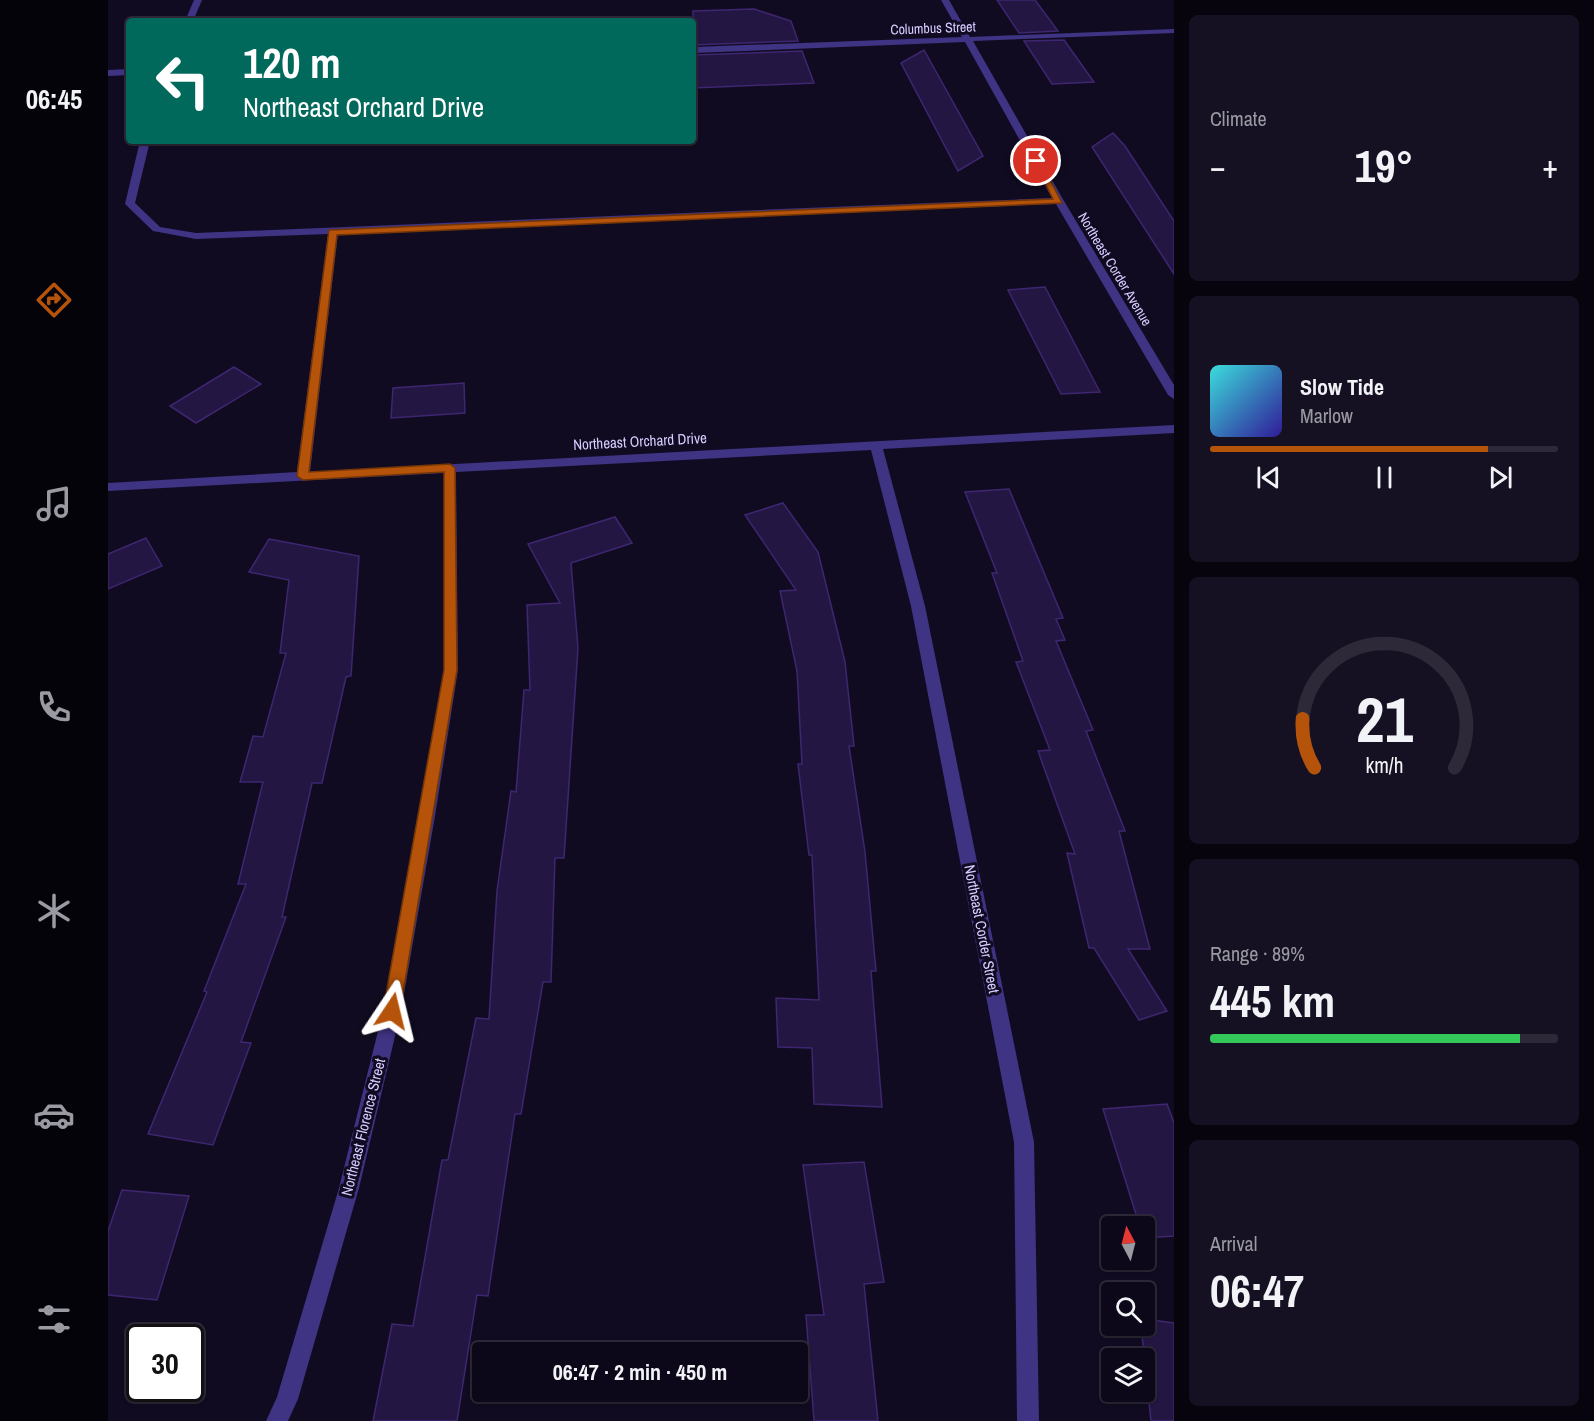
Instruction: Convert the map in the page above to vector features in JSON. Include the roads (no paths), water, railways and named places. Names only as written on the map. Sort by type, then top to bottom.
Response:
[{"type":"street","points":[[190,18],[198,0]]},
{"type":"street","name":"Northeast Corder Avenue","points":[[945,0],[1059,201],[1174,395]]},
{"type":"street","name":"Columbus Street","points":[[696,50],[1174,30]]},
{"type":"street","points":[[108,73],[126,72]]},
{"type":"street","points":[[144,144],[130,204],[158,230],[196,236],[1059,201]]},
{"type":"street","points":[[303,476],[333,232]]},
{"type":"street","name":"Northeast Orchard Drive","points":[[108,487],[1174,429]]},
{"type":"street","name":"Northeast Corder Street","points":[[876,445],[918,606],[1024,1142],[1028,1421]]},
{"type":"street","name":"Northeast Florence Street","points":[[277,1421],[287,1399],[349,1188],[392,1011],[451,670],[450,468]]}]
